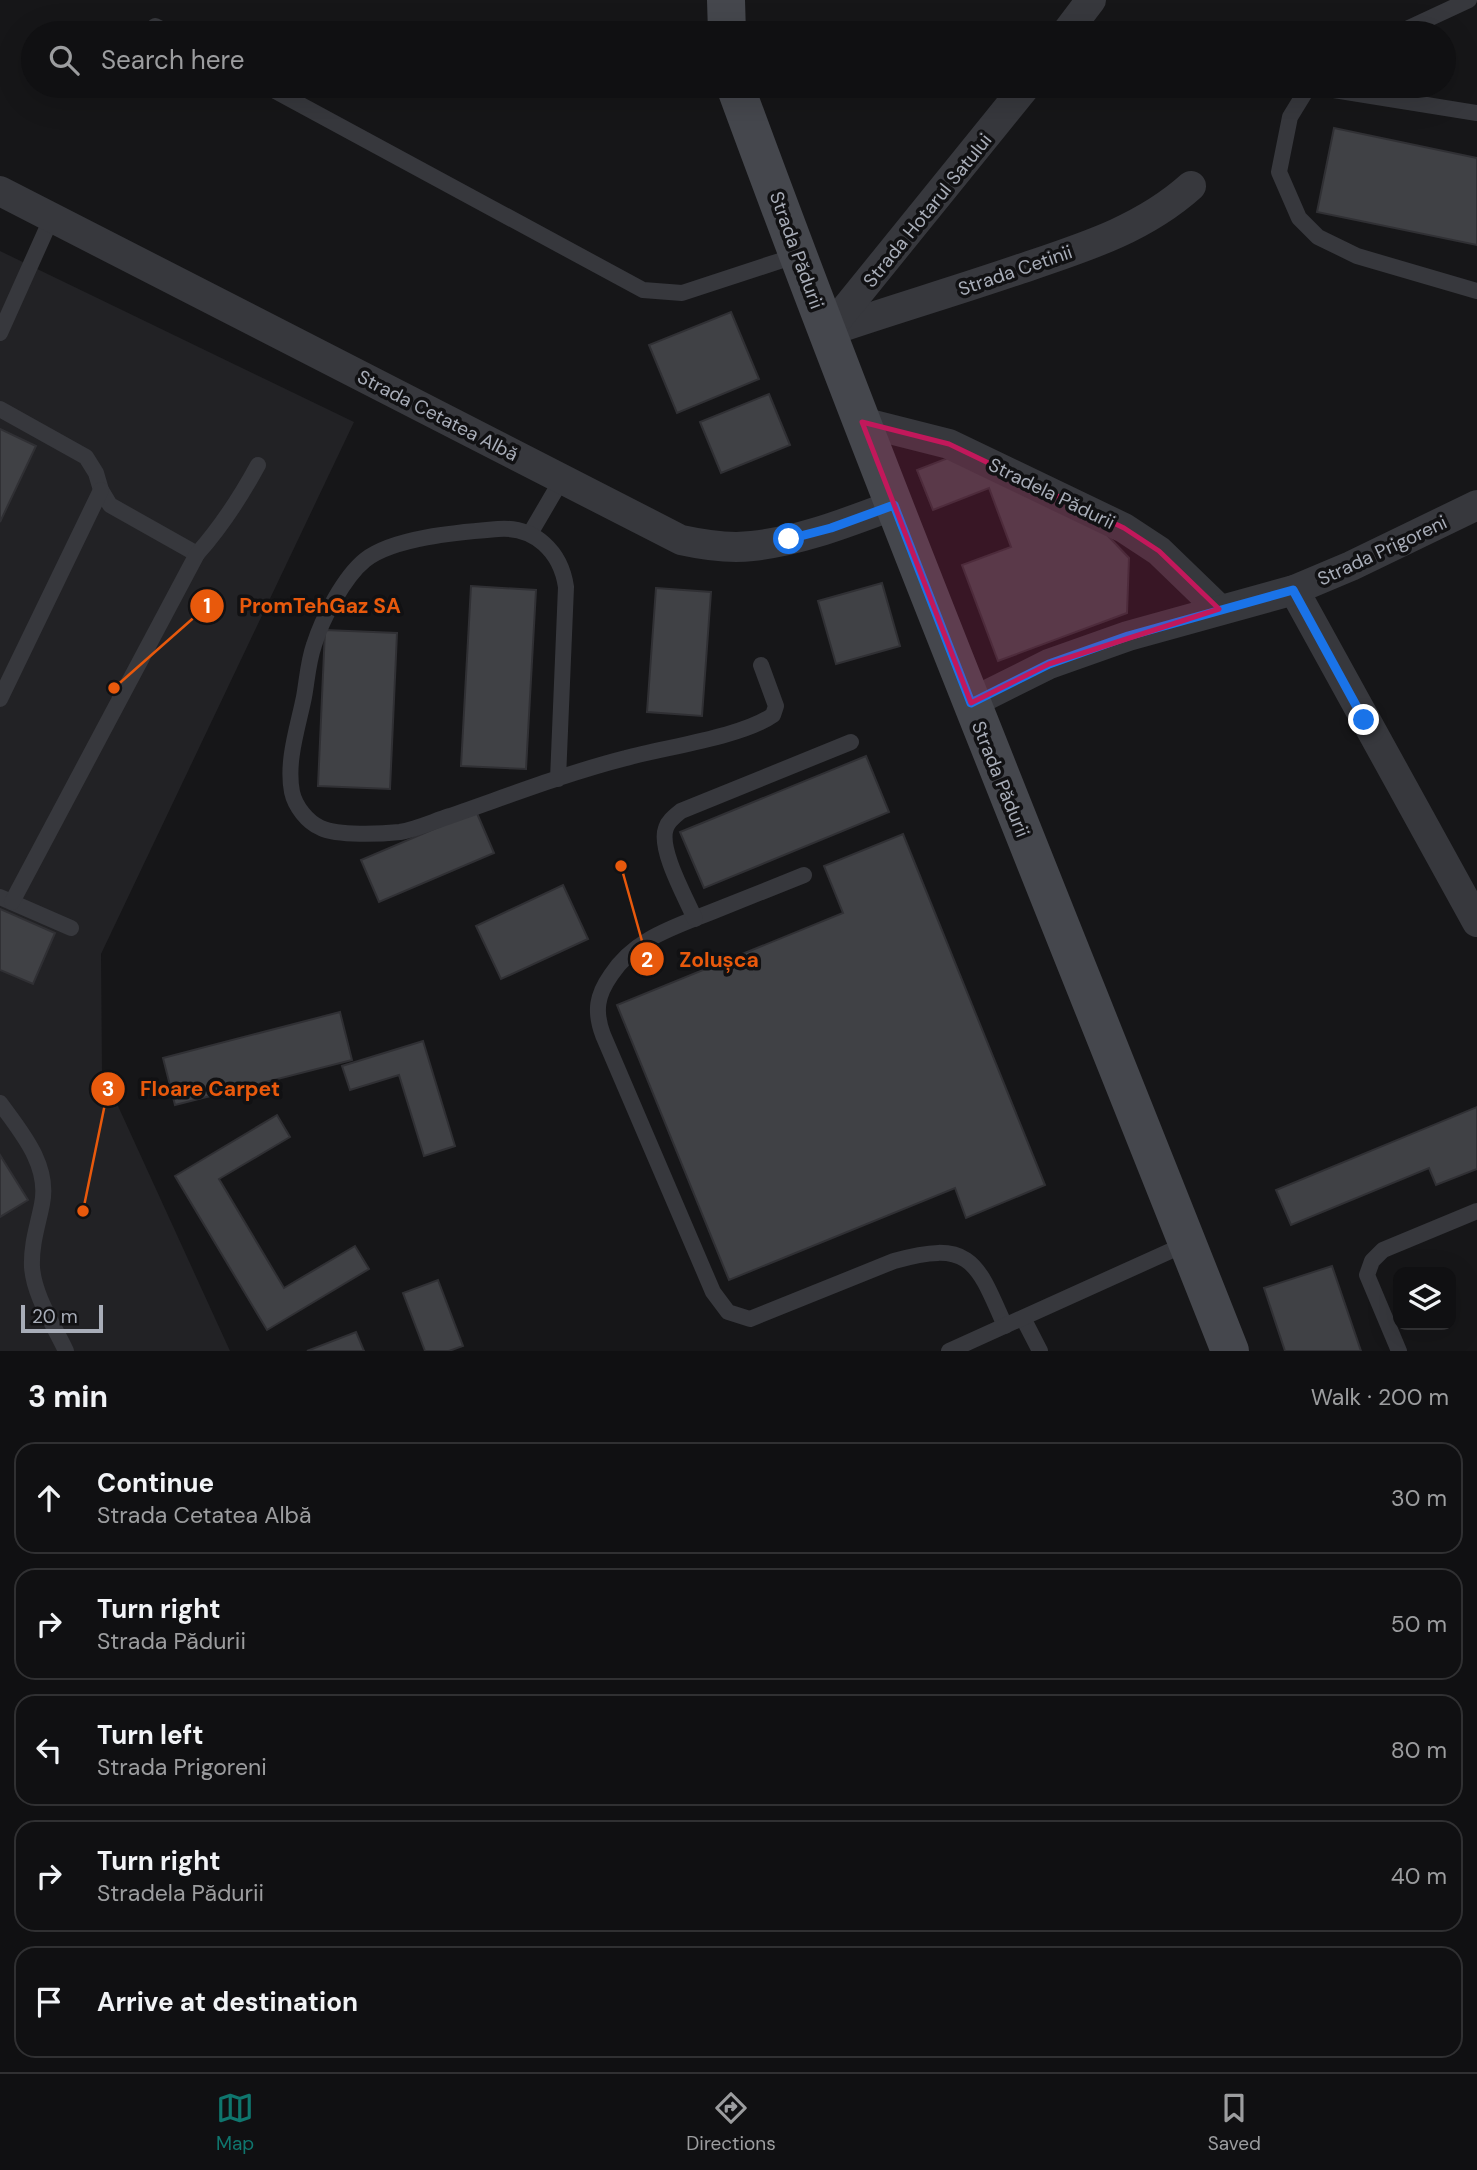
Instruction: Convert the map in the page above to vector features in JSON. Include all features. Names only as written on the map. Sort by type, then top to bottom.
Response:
[{"type":"main road","name":"Strada Pădurii","points":[[740,98],[827,332],[971,703],[1230,1351]]},
{"type":"street","points":[[1075,21],[1091,0]]},
{"type":"street","name":"Strada Hotarul Satului","points":[[827,332],[1016,98]]},
{"type":"street","name":"Strada Cetinii","points":[[827,332],[942,296],[1107,238],[1142,223],[1170,205],[1191,186]]},
{"type":"street","name":"Strada Cetatea Albă","points":[[0,191],[681,540],[710,546],[750,547],[831,528],[894,505]]},
{"type":"street","name":"Stradela Pădurii","points":[[862,422],[949,444],[1124,528],[1159,551],[1219,610]]},
{"type":"street","name":"Strada Prigoreni","points":[[971,703],[1049,664],[1128,636],[1293,590],[1350,566],[1477,505]]},
{"type":"street","points":[[1293,590],[1477,922]]},
{"type":"lane","points":[[1424,21],[1469,0]]},
{"type":"lane","points":[[288,98],[643,289],[682,293],[799,256]]},
{"type":"lane","points":[[1302,98],[1290,117],[1279,172],[1299,218],[1318,237],[1357,256],[1477,291]]},
{"type":"lane","points":[[1384,98],[1477,113]]},
{"type":"lane","points":[[0,333],[52,217]]},
{"type":"lane","points":[[0,409],[86,457],[110,505],[197,554]]},
{"type":"lane","points":[[71,928],[6,899],[197,554],[221,527],[258,465]]},
{"type":"lane","points":[[531,533],[562,479]]},
{"type":"lane","points":[[0,699],[101,490]]},
{"type":"lane","points":[[558,779],[566,587],[561,565],[531,533],[505,528],[417,540],[382,550],[365,560],[332,604],[313,646],[291,763],[292,792],[298,807],[310,821],[321,828],[341,832],[388,832],[415,827],[625,758],[717,737],[773,715],[776,706],[761,665]]},
{"type":"lane","points":[[695,919],[664,842],[666,828],[672,818],[681,811],[850,742]]},
{"type":"lane","points":[[804,875],[661,933],[622,958],[602,988],[596,1007],[603,1035],[713,1292],[728,1311],[750,1319],[894,1261],[916,1255],[956,1255],[969,1260],[978,1269],[1005,1326]]},
{"type":"lane","points":[[0,1103],[31,1146],[42,1174],[43,1201],[33,1235],[32,1268],[37,1290],[66,1351]]},
{"type":"lane","points":[[1399,1351],[1367,1275],[1372,1261],[1383,1250],[1477,1211]]},
{"type":"lane","points":[[949,1351],[1188,1243]]},
{"type":"lane","points":[[1023,1318],[1040,1351]]},
{"type":"highlighted area","points":[[862,422],[949,444],[1124,528],[1159,551],[1219,609],[1049,664],[971,703]]},
{"type":"shaded area","points":[[0,251],[354,422],[101,954],[102,1071],[230,1351],[0,1351]]},
{"type":"building","points":[[1334,128],[1477,158],[1477,245],[1317,212]]},
{"type":"building","points":[[731,312],[759,379],[677,413],[649,345]]},
{"type":"building","points":[[769,394],[790,445],[721,473],[700,422]]},
{"type":"building","points":[[0,429],[36,446],[0,522]]},
{"type":"building","points":[[953,456],[1090,517],[1129,558],[1127,613],[998,661],[962,565],[1011,547],[989,488],[933,510],[917,470]]},
{"type":"building","points":[[882,583],[900,646],[836,664],[818,601]]},
{"type":"building","points":[[471,586],[536,590],[526,769],[461,766]]},
{"type":"building","points":[[656,588],[711,592],[702,716],[647,712]]},
{"type":"building","points":[[325,630],[397,633],[390,789],[318,786]]},
{"type":"building","points":[[866,756],[889,812],[704,888],[680,832]]},
{"type":"building","points":[[476,811],[494,853],[379,902],[361,860]]},
{"type":"building","points":[[903,834],[1045,1185],[966,1218],[955,1188],[729,1280],[617,1005],[843,913],[824,866]]},
{"type":"building","points":[[563,885],[588,939],[501,979],[476,926]]},
{"type":"building","points":[[0,909],[55,933],[33,984],[0,970]]},
{"type":"building","points":[[340,1012],[352,1060],[175,1105],[163,1058]]},
{"type":"building","points":[[423,1041],[455,1146],[424,1156],[399,1075],[350,1090],[342,1066]]},
{"type":"building","points":[[1477,1107],[1477,1169],[1436,1185],[1429,1168],[1291,1225],[1276,1190]]},
{"type":"building","points":[[277,1115],[290,1137],[219,1179],[284,1288],[355,1246],[369,1269],[267,1330],[175,1176]]},
{"type":"building","points":[[0,1155],[28,1200],[0,1217]]},
{"type":"building","points":[[1332,1266],[1361,1351],[1285,1351],[1264,1288]]},
{"type":"building","points":[[438,1280],[463,1346],[449,1351],[425,1351],[403,1293]]},
{"type":"building","points":[[356,1332],[364,1351],[307,1351]]},
{"type":"place","name":"PromTehGaz SA","points":[[114,688]]},
{"type":"place","name":"Zolușca","points":[[621,866]]},
{"type":"place","name":"Floare Carpet","points":[[83,1211]]},
{"type":"route","points":[[789,539],[831,528],[894,505],[971,703],[1049,664],[1128,636],[1293,590],[1364,720]]}]
